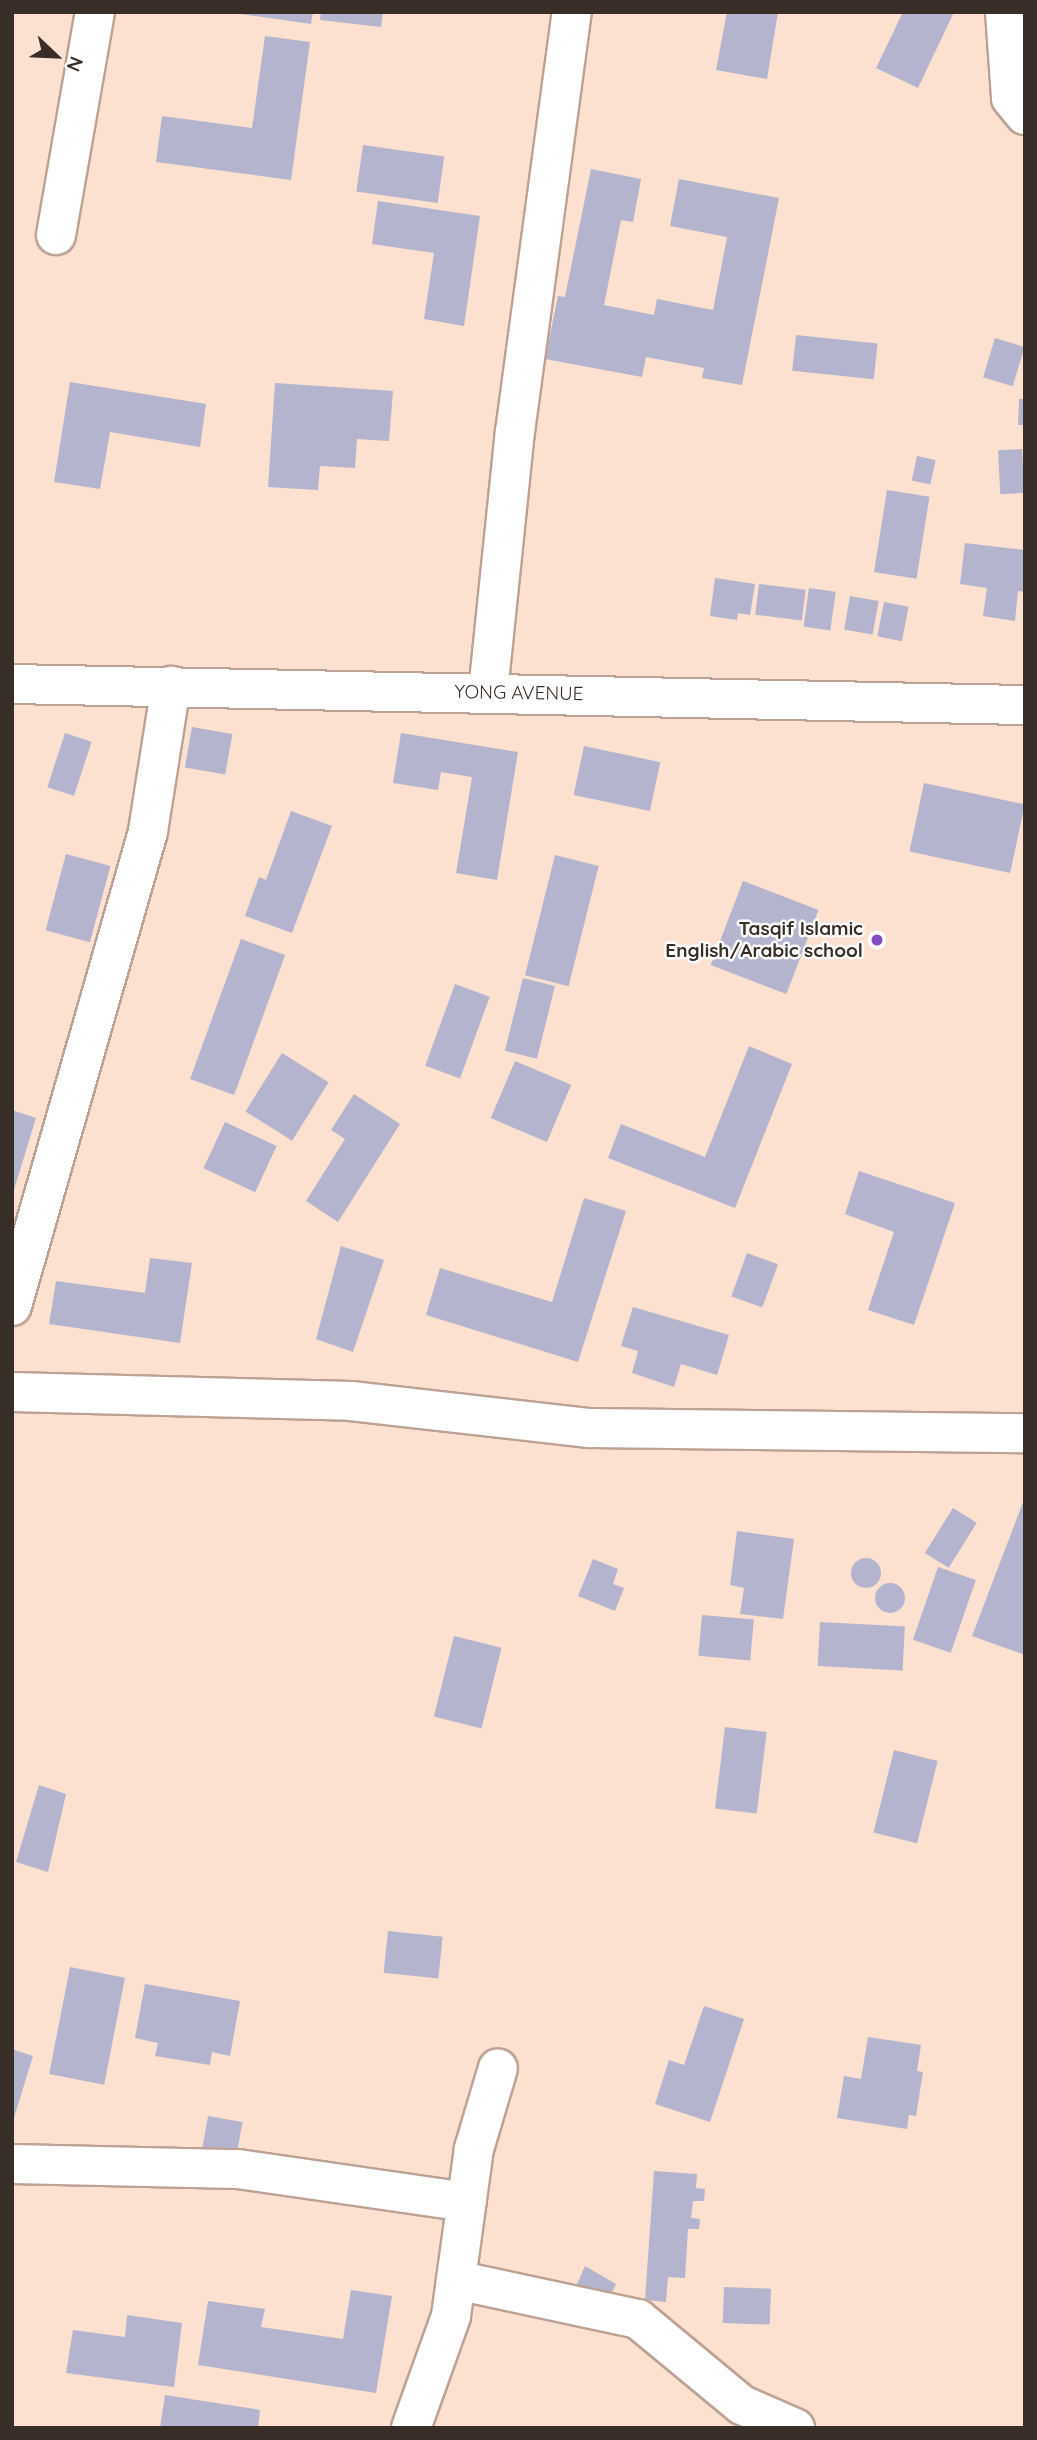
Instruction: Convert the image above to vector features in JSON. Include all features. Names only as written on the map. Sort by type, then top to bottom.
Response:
[{"type":"street","points":[[56,235],[95,12]]},
{"type":"street","points":[[488,692],[515,432],[572,12]]},
{"type":"street","points":[[1005,12],[1011,98],[1025,115]]},
{"type":"street","name":"YONG AVENUE","points":[[12,684],[1025,705]]},
{"type":"street","points":[[12,1306],[148,831],[172,686]]},
{"type":"street","points":[[12,1392],[351,1401],[589,1428],[1025,1433]]},
{"type":"street","points":[[411,2428],[451,2316],[474,2149],[498,2068]]},
{"type":"street","points":[[12,2164],[238,2169],[467,2202]]},
{"type":"street","points":[[456,2280],[638,2319],[742,2405],[795,2428]]},
{"type":"building","points":[[227,12],[313,12],[311,24]]},
{"type":"building","points":[[321,12],[383,12],[381,27],[320,20]]},
{"type":"building","points":[[727,12],[778,12],[767,79],[716,70]]},
{"type":"building","points":[[903,12],[954,12],[918,88],[876,68]]},
{"type":"building","points":[[265,36],[310,42],[291,180],[156,162],[162,116],[252,128]]},
{"type":"building","points":[[363,145],[444,156],[438,203],[356,192]]},
{"type":"building","points":[[591,169],[641,179],[633,222],[621,220],[604,305],[654,315],[657,299],[713,310],[727,237],[670,226],[679,179],[779,198],[742,385],[702,378],[704,368],[646,357],[642,377],[545,359],[558,296],[565,297]]},
{"type":"building","points":[[378,201],[480,216],[464,326],[424,319],[434,253],[372,244]]},
{"type":"building","points":[[796,335],[878,344],[874,379],[792,371]]},
{"type":"building","points":[[995,338],[1025,347],[1013,386],[983,377]]},
{"type":"building","points":[[70,382],[206,404],[200,447],[110,432],[100,489],[54,482]]},
{"type":"building","points":[[275,383],[393,391],[389,441],[357,439],[355,468],[320,466],[318,490],[268,487]]},
{"type":"building","points":[[1019,399],[1025,399],[1025,425],[1018,425]]},
{"type":"building","points":[[1022,449],[1024,493],[1000,494],[998,450]]},
{"type":"building","points":[[917,456],[936,460],[930,484],[912,480]]},
{"type":"building","points":[[887,490],[929,497],[916,579],[874,572]]},
{"type":"building","points":[[965,543],[1025,550],[1025,592],[1018,591],[1015,621],[983,616],[987,588],[960,584]]},
{"type":"building","points":[[715,578],[755,584],[750,615],[738,613],[737,620],[710,616]]},
{"type":"building","points":[[759,584],[806,590],[802,620],[755,615]]},
{"type":"building","points":[[809,588],[836,592],[830,630],[804,627]]},
{"type":"building","points":[[850,596],[879,601],[873,635],[844,629]]},
{"type":"building","points":[[884,602],[909,607],[902,641],[877,636]]},
{"type":"building","points":[[192,727],[232,734],[225,774],[185,767]]},
{"type":"building","points":[[65,733],[92,742],[74,796],[47,787]]},
{"type":"building","points":[[401,733],[518,752],[497,880],[456,873],[472,777],[441,772],[438,790],[393,783]]},
{"type":"building","points":[[584,746],[660,762],[650,811],[574,795]]},
{"type":"building","points":[[924,783],[1025,804],[1010,873],[909,851]]},
{"type":"building","points":[[291,811],[332,826],[292,933],[245,916],[259,877],[266,880]]},
{"type":"building","points":[[66,854],[110,866],[90,942],[46,930]]},
{"type":"building","points":[[555,855],[599,866],[569,986],[525,975]]},
{"type":"building","points":[[743,881],[819,910],[786,994],[711,965]]},
{"type":"building","points":[[241,939],[285,955],[234,1095],[190,1079]]},
{"type":"building","points":[[523,978],[555,986],[537,1059],[505,1051]]},
{"type":"building","points":[[455,984],[490,997],[460,1078],[425,1066]]},
{"type":"building","points":[[749,1046],[792,1064],[735,1208],[608,1158],[621,1124],[705,1157]]},
{"type":"building","points":[[282,1053],[329,1082],[292,1141],[245,1112]]},
{"type":"building","points":[[515,1061],[571,1085],[547,1142],[491,1118]]},
{"type":"building","points":[[354,1094],[400,1124],[338,1222],[306,1201],[345,1139],[331,1130]]},
{"type":"building","points":[[12,1110],[36,1118],[13,1193],[12,1193]]},
{"type":"building","points":[[225,1122],[277,1146],[255,1192],[203,1168]]},
{"type":"building","points":[[859,1171],[955,1203],[914,1325],[868,1310],[894,1232],[845,1214]]},
{"type":"building","points":[[584,1198],[626,1211],[578,1362],[426,1315],[440,1268],[552,1302]]},
{"type":"building","points":[[341,1246],[384,1260],[353,1352],[316,1339]]},
{"type":"building","points":[[747,1253],[778,1264],[762,1308],[731,1296]]},
{"type":"building","points":[[150,1258],[192,1263],[180,1343],[49,1324],[56,1281],[145,1293]]},
{"type":"building","points":[[633,1307],[729,1335],[717,1375],[681,1364],[674,1387],[632,1373],[638,1351],[621,1346]]},
{"type":"building","points":[[1025,1497],[1025,1655],[972,1636]]},
{"type":"building","points":[[953,1508],[977,1523],[949,1568],[925,1553]]},
{"type":"building","points":[[737,1531],[794,1539],[783,1619],[740,1614],[744,1588],[730,1585]]},
{"type":"building","points":[[866,1558],[876,1563],[881,1573],[876,1583],[866,1588],[856,1583],[851,1573],[856,1563]]},
{"type":"building","points":[[593,1559],[618,1569],[613,1584],[624,1588],[615,1611],[578,1596]]},
{"type":"building","points":[[938,1567],[976,1580],[951,1653],[913,1640]]},
{"type":"building","points":[[890,1583],[896,1584],[904,1592],[904,1604],[896,1612],[890,1613],[884,1612],[876,1604],[875,1598],[876,1592],[884,1584]]},
{"type":"building","points":[[702,1615],[754,1620],[750,1660],[698,1656]]},
{"type":"building","points":[[820,1622],[905,1626],[903,1670],[818,1666]]},
{"type":"building","points":[[454,1636],[502,1648],[481,1728],[434,1717]]},
{"type":"building","points":[[725,1727],[767,1732],[757,1814],[715,1808]]},
{"type":"building","points":[[894,1750],[938,1761],[917,1843],[873,1832]]},
{"type":"building","points":[[39,1785],[66,1794],[48,1872],[16,1862]]},
{"type":"building","points":[[388,1931],[443,1937],[438,1979],[384,1973]]},
{"type":"building","points":[[70,1967],[125,1978],[104,2085],[49,2074]]},
{"type":"building","points":[[145,1984],[240,2001],[230,2056],[212,2052],[210,2065],[155,2056],[158,2043],[135,2038]]},
{"type":"building","points":[[704,2006],[744,2019],[710,2122],[655,2104],[669,2060],[684,2065]]},
{"type":"building","points":[[868,2037],[921,2045],[917,2071],[923,2072],[916,2116],[909,2115],[907,2129],[837,2118],[844,2076],[861,2079]]},
{"type":"building","points":[[12,2049],[33,2056],[13,2121],[12,2121]]},
{"type":"building","points":[[208,2116],[242,2122],[236,2158],[202,2151]]},
{"type":"building","points":[[654,2171],[697,2174],[696,2188],[705,2189],[704,2201],[693,2201],[691,2218],[700,2219],[699,2229],[688,2229],[685,2278],[668,2277],[666,2302],[645,2300]]},
{"type":"building","points":[[585,2266],[616,2284],[607,2303],[575,2289]]},
{"type":"building","points":[[724,2287],[771,2289],[770,2325],[723,2323]]},
{"type":"building","points":[[351,2290],[392,2296],[376,2393],[198,2365],[208,2301],[265,2309],[261,2327],[343,2339]]},
{"type":"building","points":[[127,2315],[182,2323],[174,2387],[66,2373],[73,2330],[125,2337]]},
{"type":"building","points":[[165,2395],[260,2410],[258,2428],[160,2428]]},
{"type":"place","name":"Tasqif Islamic English/Arabic school","points":[[877,940]]}]
